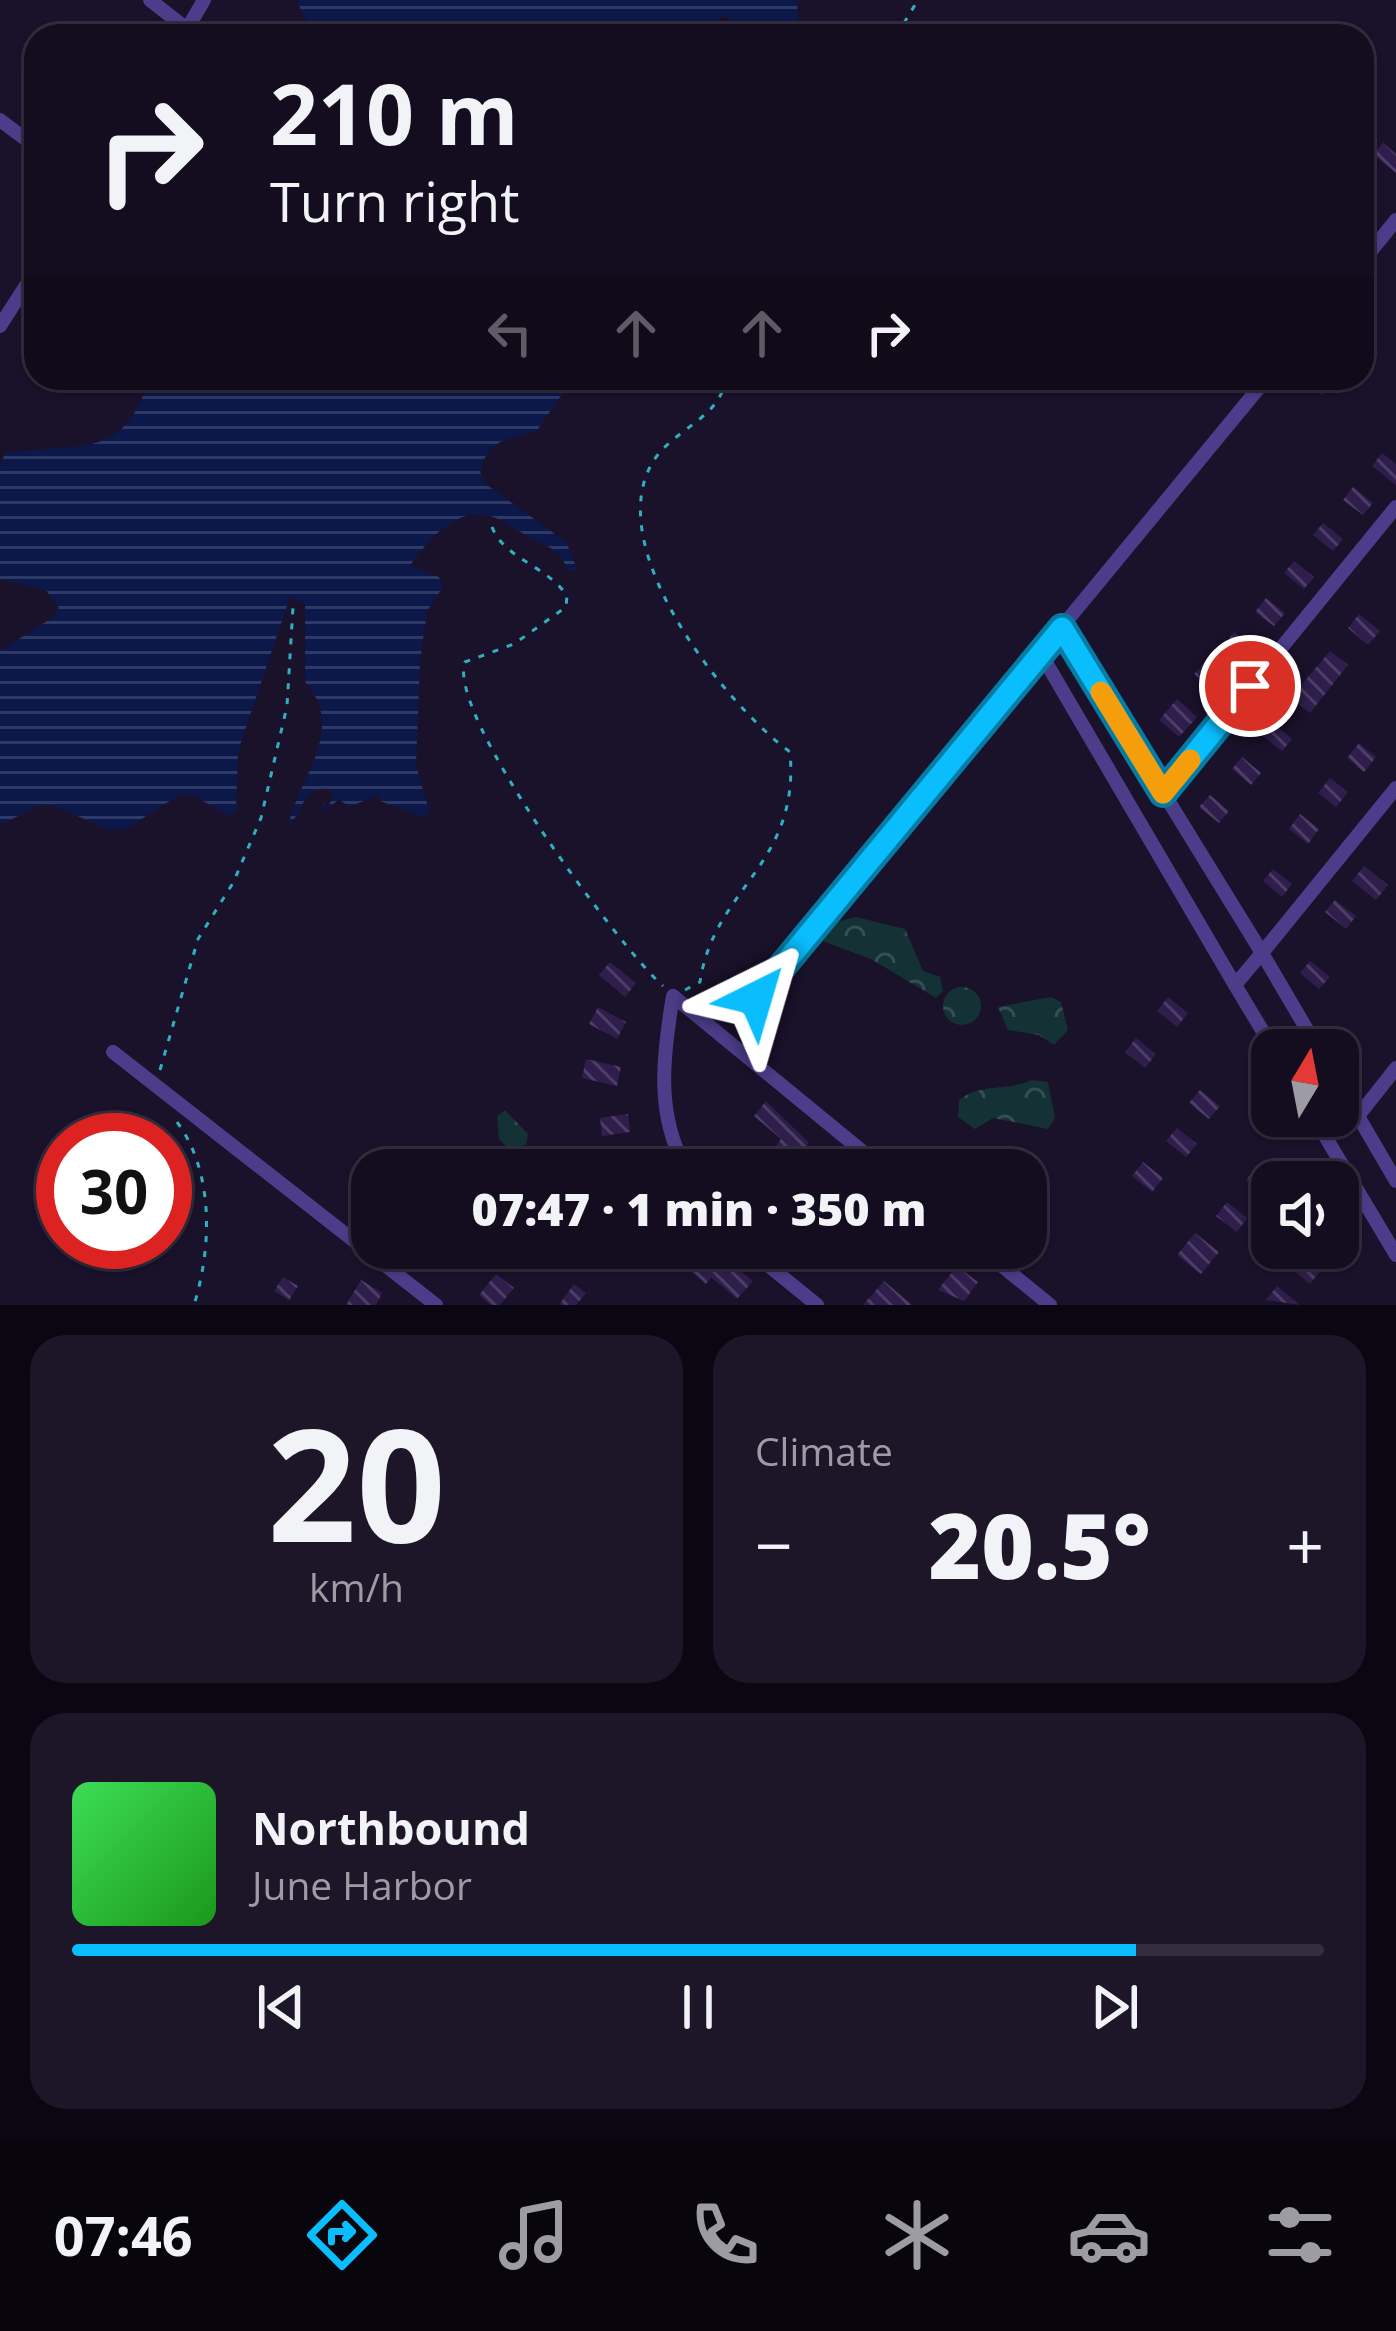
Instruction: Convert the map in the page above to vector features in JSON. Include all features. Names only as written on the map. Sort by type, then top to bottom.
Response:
[{"type":"street","points":[[150,0],[176,24]]},
{"type":"street","points":[[1374,247],[1396,220]]},
{"type":"street","points":[[0,326],[24,289]]},
{"type":"street","points":[[756,998],[1257,390]]},
{"type":"street","points":[[1163,793],[1396,507]]},
{"type":"street","points":[[1062,628],[1307,1029]]},
{"type":"street","points":[[1041,654],[1261,1029]]},
{"type":"street","points":[[1235,985],[1396,788]]},
{"type":"street","points":[[674,1149],[661,1066],[673,996],[859,1149]]},
{"type":"street","points":[[113,1052],[436,1305]]},
{"type":"street","points":[[1359,1115],[1396,1068]]},
{"type":"street","points":[[1359,1118],[1396,1181]]},
{"type":"street","points":[[1326,1137],[1396,1255]]},
{"type":"street","points":[[773,1269],[817,1305]]},
{"type":"street","points":[[1006,1269],[1050,1305]]},
{"type":"path","points":[[492,527],[504,547],[545,571],[567,596],[566,607],[534,632],[465,662],[462,685],[470,710],[500,769],[630,957],[673,996],[700,982],[714,932],[771,854],[791,796],[790,752],[755,723],[708,669],[670,601],[641,525],[649,469],[666,444],[717,406],[722,390]]},
{"type":"path","points":[[158,1086],[198,939],[233,883],[261,818],[286,706],[293,607]]},
{"type":"path","points":[[192,1147],[203,1189],[204,1248],[194,1305]]},
{"type":"green space","points":[[856,917],[905,929],[923,971],[940,977],[943,991],[936,998],[871,959],[817,939],[820,926]]},
{"type":"green space","points":[[962,987],[975,993],[981,1006],[975,1019],[962,1025],[949,1019],[943,1006],[949,993]]},
{"type":"green space","points":[[1051,997],[1061,1002],[1068,1030],[1054,1045],[1039,1035],[1008,1030],[998,1007]]},
{"type":"green space","points":[[1032,1080],[1048,1082],[1055,1118],[1048,1129],[993,1118],[975,1129],[958,1117],[959,1100],[968,1094]]},
{"type":"green space","points":[[505,1110],[528,1134],[526,1145],[508,1148],[499,1139],[497,1116]]},
{"type":"shaded area","points":[[296,0],[797,0],[798,23],[740,24],[724,15],[717,24],[309,24]]},
{"type":"shaded area","points":[[145,390],[565,390],[536,432],[493,447],[480,472],[487,485],[566,542],[578,571],[567,569],[550,548],[480,514],[445,527],[410,566],[439,577],[443,587],[427,611],[420,661],[416,765],[430,814],[421,816],[380,801],[378,795],[349,807],[339,799],[325,812],[323,803],[328,806],[333,798],[329,789],[320,789],[307,797],[288,828],[316,756],[322,719],[305,682],[305,604],[290,597],[238,751],[236,811],[230,816],[190,794],[179,795],[126,829],[109,830],[53,805],[38,806],[0,825],[0,651],[52,618],[59,608],[46,590],[0,579],[0,467],[5,453],[75,447],[112,436],[139,405]]},
{"type":"building","points":[[1383,143],[1396,154],[1396,173],[1374,155]]},
{"type":"building","points":[[1382,453],[1396,464],[1396,485],[1372,466]]},
{"type":"building","points":[[1353,487],[1373,503],[1363,515],[1343,500]]},
{"type":"building","points":[[1323,523],[1343,539],[1333,551],[1313,535]]},
{"type":"building","points":[[1294,561],[1314,577],[1304,589],[1284,573]]},
{"type":"building","points":[[1266,598],[1285,613],[1274,626],[1255,612]]},
{"type":"building","points":[[1359,614],[1380,631],[1368,645],[1348,628]]},
{"type":"building","points":[[1234,632],[1254,647],[1244,660],[1224,645]]},
{"type":"building","points":[[1330,651],[1348,665],[1310,713],[1291,697]]},
{"type":"building","points":[[1204,663],[1230,685],[1221,696],[1194,674]]},
{"type":"building","points":[[1177,699],[1197,717],[1179,737],[1159,720]]},
{"type":"building","points":[[1273,723],[1292,739],[1282,751],[1263,736]]},
{"type":"building","points":[[1359,743],[1376,757],[1364,772],[1347,758]]},
{"type":"building","points":[[1242,757],[1261,773],[1251,785],[1232,769]]},
{"type":"building","points":[[1330,778],[1348,792],[1336,807],[1318,793]]},
{"type":"building","points":[[1210,795],[1229,811],[1219,823],[1199,807]]},
{"type":"building","points":[[1300,814],[1319,829],[1308,844],[1289,829]]},
{"type":"building","points":[[1364,866],[1388,885],[1376,900],[1352,881]]},
{"type":"building","points":[[1273,869],[1292,884],[1282,897],[1263,881]]},
{"type":"building","points":[[1335,900],[1356,916],[1346,929],[1325,912]]},
{"type":"building","points":[[1310,961],[1330,977],[1319,989],[1300,973]]},
{"type":"building","points":[[610,962],[636,983],[625,997],[599,975]]},
{"type":"building","points":[[1168,997],[1188,1013],[1177,1027],[1157,1011]]},
{"type":"building","points":[[598,1007],[626,1022],[617,1039],[589,1024]]},
{"type":"building","points":[[1136,1038],[1156,1054],[1145,1068],[1125,1052]]},
{"type":"building","points":[[586,1059],[621,1067],[617,1086],[582,1078]]},
{"type":"building","points":[[1200,1090],[1220,1106],[1209,1119],[1189,1103]]},
{"type":"building","points":[[766,1101],[809,1143],[804,1149],[780,1149],[776,1146],[781,1139],[754,1116]]},
{"type":"building","points":[[628,1114],[630,1132],[602,1136],[600,1118]]},
{"type":"building","points":[[1177,1128],[1197,1144],[1186,1157],[1166,1141]]},
{"type":"building","points":[[1143,1162],[1163,1178],[1152,1192],[1132,1176]]},
{"type":"building","points":[[1227,1202],[1247,1218],[1237,1232],[1216,1216]]},
{"type":"building","points":[[1195,1233],[1219,1252],[1201,1274],[1177,1255]]},
{"type":"building","points":[[688,1269],[738,1269],[753,1281],[737,1299],[711,1277],[706,1284]]},
{"type":"building","points":[[955,1269],[978,1282],[964,1301],[938,1290]]},
{"type":"building","points":[[1292,1269],[1322,1269],[1310,1284]]},
{"type":"building","points":[[496,1274],[514,1288],[500,1305],[491,1305],[479,1295]]},
{"type":"building","points":[[283,1277],[298,1286],[289,1300],[274,1291]]},
{"type":"building","points":[[361,1280],[382,1293],[376,1305],[346,1305]]},
{"type":"building","points":[[884,1281],[912,1305],[863,1305]]},
{"type":"building","points":[[574,1284],[586,1293],[576,1305],[559,1305]]},
{"type":"building","points":[[1277,1286],[1300,1305],[1266,1300]]},
{"type":"slow traffic","points":[[1101,692],[1163,793],[1190,760]]},
{"type":"route","points":[[756,998],[1062,628],[1163,793],[1250,686]]}]
